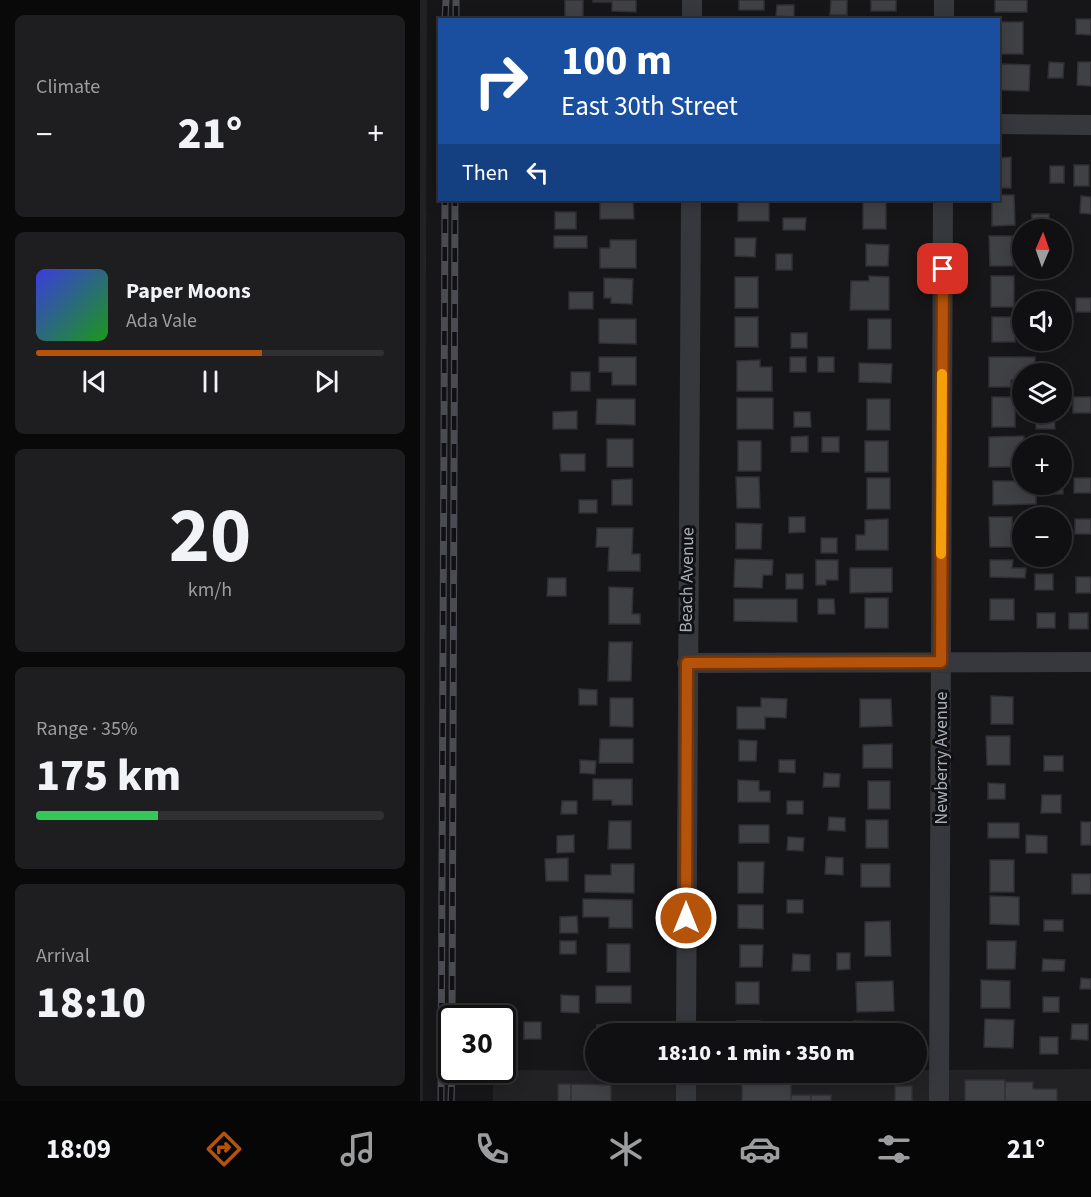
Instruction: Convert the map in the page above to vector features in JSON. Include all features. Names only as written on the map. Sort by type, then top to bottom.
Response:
[{"type":"street","points":[[692,0],[692,18]]},
{"type":"street","points":[[944,0],[944,18]]},
{"type":"street","points":[[1000,124],[1091,125]]},
{"type":"street","name":"Beach Avenue","points":[[686,1023],[691,201]]},
{"type":"street","name":"Newberry Avenue","points":[[939,1101],[943,201]]},
{"type":"street","points":[[687,663],[1091,662]]},
{"type":"street","points":[[686,1083],[686,1101]]},
{"type":"shaded area","points":[[420,0],[427,0],[423,1101],[420,1101]]},
{"type":"shaded area","points":[[1091,1069],[1091,1101],[493,1101],[493,1083],[516,1083],[516,1070],[585,1070],[585,1083],[927,1083],[927,1070]]},
{"type":"building","points":[[565,0],[583,0],[583,17],[565,17]]},
{"type":"building","points":[[593,0],[636,0],[636,12],[612,11],[612,2],[593,2]]},
{"type":"building","points":[[739,0],[764,0],[764,10],[739,10]]},
{"type":"building","points":[[831,0],[847,0],[847,15],[830,15]]},
{"type":"building","points":[[871,0],[896,0],[896,11],[871,11]]},
{"type":"building","points":[[995,0],[1027,0],[1027,12],[995,12]]},
{"type":"building","points":[[777,5],[794,5],[794,17],[776,16]]},
{"type":"building","points":[[1076,19],[1091,19],[1091,35],[1076,34]]},
{"type":"building","points":[[1000,22],[1023,22],[1023,54],[1000,54]]},
{"type":"building","points":[[1049,62],[1064,63],[1063,78],[1048,78]]},
{"type":"building","points":[[1078,62],[1091,62],[1091,86],[1077,85]]},
{"type":"building","points":[[1000,64],[1030,65],[1029,91],[1000,90]]},
{"type":"building","points":[[1011,157],[1011,188],[1000,188],[1000,158]]},
{"type":"building","points":[[1074,165],[1089,165],[1089,186],[1074,186]]},
{"type":"building","points":[[1050,166],[1064,166],[1064,183],[1050,183]]},
{"type":"building","points":[[1000,195],[1014,195],[1015,219],[1012,219],[1012,225],[992,226],[992,201],[1000,201]]},
{"type":"building","points":[[1081,196],[1091,197],[1091,214],[1080,213]]},
{"type":"building","points":[[600,201],[633,201],[634,219],[600,219]]},
{"type":"building","points":[[738,201],[769,201],[769,221],[738,221]]},
{"type":"building","points":[[863,201],[886,201],[886,229],[863,229]]},
{"type":"building","points":[[555,212],[576,212],[576,229],[555,229]]},
{"type":"building","points":[[1032,214],[1049,214],[1049,219],[1032,219]]},
{"type":"building","points":[[783,218],[806,218],[805,230],[783,230]]},
{"type":"building","points":[[554,236],[587,236],[587,248],[554,248]]},
{"type":"building","points":[[989,236],[1012,236],[1012,266],[990,266]]},
{"type":"building","points":[[735,238],[756,238],[755,257],[735,256]]},
{"type":"building","points":[[610,240],[636,240],[636,268],[600,268],[600,248],[610,248]]},
{"type":"building","points":[[866,244],[889,245],[888,266],[866,266]]},
{"type":"building","points":[[776,254],[792,254],[792,270],[776,270]]},
{"type":"building","points":[[869,276],[889,277],[889,310],[850,310],[851,281],[869,281]]},
{"type":"building","points":[[991,276],[1012,276],[1014,291],[1012,291],[1012,307],[991,307]]},
{"type":"building","points":[[735,277],[758,277],[758,308],[735,308]]},
{"type":"building","points":[[604,278],[633,279],[632,304],[611,303],[611,298],[604,298]]},
{"type":"building","points":[[569,292],[593,292],[593,309],[569,309]]},
{"type":"building","points":[[1076,298],[1091,298],[1091,312],[1076,312]]},
{"type":"building","points":[[735,317],[758,317],[758,347],[735,347]]},
{"type":"building","points":[[992,317],[1012,317],[1012,342],[992,342]]},
{"type":"building","points":[[599,319],[636,319],[636,344],[599,343]]},
{"type":"building","points":[[868,319],[891,319],[891,349],[868,349]]},
{"type":"building","points":[[791,333],[807,333],[807,348],[791,348]]},
{"type":"building","points":[[599,357],[636,357],[636,385],[612,385],[612,372],[599,372]]},
{"type":"building","points":[[790,357],[806,357],[806,372],[790,372]]},
{"type":"building","points":[[818,357],[834,357],[834,372],[818,372]]},
{"type":"building","points":[[989,357],[1035,357],[1035,363],[1012,363],[1011,387],[989,387]]},
{"type":"building","points":[[760,360],[760,367],[772,367],[772,391],[737,391],[737,361]]},
{"type":"building","points":[[859,363],[892,364],[891,383],[859,382]]},
{"type":"building","points":[[571,372],[590,372],[590,391],[571,391]]},
{"type":"building","points":[[992,397],[1012,397],[1012,423],[1015,423],[1015,427],[992,427]]},
{"type":"building","points":[[1073,397],[1091,397],[1091,413],[1073,413]]},
{"type":"building","points":[[737,398],[773,398],[773,429],[737,429]]},
{"type":"building","points":[[597,399],[635,399],[635,425],[596,424]]},
{"type":"building","points":[[867,399],[890,399],[890,430],[867,430]]},
{"type":"building","points":[[577,411],[577,429],[553,429],[553,412]]},
{"type":"building","points":[[794,412],[810,412],[811,427],[794,427]]},
{"type":"building","points":[[1036,423],[1055,423],[1055,429],[1036,429]]},
{"type":"building","points":[[808,436],[808,452],[791,452],[791,437]]},
{"type":"building","points":[[1012,436],[1012,467],[989,467],[989,437]]},
{"type":"building","points":[[822,437],[839,437],[839,452],[822,452]]},
{"type":"building","points":[[607,439],[633,439],[633,467],[607,467]]},
{"type":"building","points":[[738,441],[761,441],[761,471],[738,471]]},
{"type":"building","points":[[865,441],[888,441],[888,472],[865,472]]},
{"type":"building","points":[[560,454],[585,454],[585,471],[561,471]]},
{"type":"building","points":[[736,477],[759,477],[760,508],[737,508]]},
{"type":"building","points":[[867,478],[890,478],[890,509],[867,509]]},
{"type":"building","points":[[1074,478],[1091,478],[1091,493],[1074,493]]},
{"type":"building","points":[[632,479],[632,505],[612,505],[612,480]]},
{"type":"building","points":[[993,481],[1012,481],[1012,495],[1036,495],[1036,504],[993,505]]},
{"type":"building","points":[[579,500],[597,500],[597,513],[579,513]]},
{"type":"building","points":[[789,517],[805,517],[805,532],[789,533]]},
{"type":"building","points":[[989,517],[1012,517],[1012,547],[990,547]]},
{"type":"building","points":[[888,519],[888,550],[856,550],[856,535],[865,535],[865,520]]},
{"type":"building","points":[[1075,519],[1091,519],[1091,534],[1075,534]]},
{"type":"building","points":[[736,523],[762,524],[761,549],[736,549]]},
{"type":"building","points":[[597,528],[633,528],[632,554],[640,554],[640,571],[608,571],[609,547],[596,547]]},
{"type":"building","points":[[821,538],[837,538],[837,553],[821,553]]},
{"type":"building","points":[[735,559],[773,560],[772,575],[763,575],[762,588],[734,587]]},
{"type":"building","points":[[816,560],[838,560],[838,580],[826,580],[826,585],[816,585]]},
{"type":"building","points":[[990,560],[1012,560],[1012,568],[1026,568],[1025,578],[990,577]]},
{"type":"building","points":[[850,568],[892,568],[892,592],[850,593]]},
{"type":"building","points":[[786,574],[803,574],[803,589],[786,589]]},
{"type":"building","points":[[1035,574],[1053,574],[1053,590],[1035,590]]},
{"type":"building","points":[[1076,577],[1091,577],[1091,593],[1076,593]]},
{"type":"building","points":[[548,578],[566,578],[566,596],[547,596]]},
{"type":"building","points":[[609,587],[633,588],[632,614],[640,614],[640,624],[609,624]]},
{"type":"building","points":[[865,598],[888,598],[888,628],[865,628]]},
{"type":"building","points":[[734,599],[797,599],[797,622],[734,621]]},
{"type":"building","points":[[818,599],[834,599],[835,614],[818,614]]},
{"type":"building","points":[[990,599],[1014,599],[1014,620],[990,620]]},
{"type":"building","points":[[1037,613],[1055,613],[1055,628],[1037,628]]},
{"type":"building","points":[[1069,613],[1088,613],[1088,629],[1069,629]]},
{"type":"building","points":[[609,642],[632,642],[631,681],[608,681]]},
{"type":"building","points":[[579,689],[597,690],[597,705],[579,705]]},
{"type":"building","points":[[991,696],[1013,697],[1013,724],[991,724]]},
{"type":"building","points":[[610,698],[633,698],[633,727],[610,726]]},
{"type":"building","points":[[761,698],[787,699],[786,718],[765,717],[765,729],[737,729],[737,707],[761,707]]},
{"type":"building","points":[[860,699],[891,699],[892,726],[860,727]]},
{"type":"building","points":[[986,736],[1010,736],[1010,765],[987,765]]},
{"type":"building","points":[[600,739],[633,739],[633,763],[599,763]]},
{"type":"building","points":[[739,740],[757,741],[756,761],[739,761]]},
{"type":"building","points":[[892,744],[892,768],[863,768],[863,745]]},
{"type":"building","points":[[1044,756],[1063,756],[1063,771],[1044,771]]},
{"type":"building","points":[[580,760],[596,761],[595,774],[580,773]]},
{"type":"building","points":[[779,760],[795,760],[795,773],[779,772]]},
{"type":"building","points":[[824,773],[840,774],[839,787],[823,787]]},
{"type":"building","points":[[593,779],[632,779],[632,805],[612,805],[612,800],[593,800]]},
{"type":"building","points":[[738,780],[759,781],[759,791],[770,791],[770,802],[738,802]]},
{"type":"building","points":[[868,781],[890,781],[890,809],[868,809]]},
{"type":"building","points":[[988,783],[1005,784],[1005,799],[988,799]]},
{"type":"building","points":[[1042,795],[1061,795],[1061,813],[1041,813]]},
{"type":"building","points":[[562,801],[577,801],[577,814],[561,814]]},
{"type":"building","points":[[787,801],[803,801],[803,814],[787,814]]},
{"type":"building","points":[[829,817],[845,818],[845,831],[828,830]]},
{"type":"building","points":[[866,820],[888,820],[888,848],[866,848]]},
{"type":"building","points":[[609,821],[631,821],[631,849],[608,849]]},
{"type":"building","points":[[1081,822],[1091,822],[1091,845],[1081,845]]},
{"type":"building","points":[[988,823],[1019,823],[1019,838],[988,838]]},
{"type":"building","points":[[739,825],[769,825],[769,843],[739,843]]},
{"type":"building","points":[[574,835],[574,852],[557,853],[557,836]]},
{"type":"building","points":[[1026,835],[1047,836],[1047,853],[1026,853]]},
{"type":"building","points":[[788,837],[804,838],[803,851],[787,850]]},
{"type":"building","points":[[826,857],[843,858],[843,875],[825,874]]},
{"type":"building","points":[[568,858],[568,881],[546,881],[545,859]]},
{"type":"building","points":[[990,860],[1014,860],[1014,892],[990,892]]},
{"type":"building","points":[[738,862],[764,862],[763,893],[738,893]]},
{"type":"building","points":[[611,864],[634,864],[634,893],[585,892],[585,875],[611,875]]},
{"type":"building","points":[[861,864],[890,864],[890,887],[861,887]]},
{"type":"building","points":[[1072,874],[1091,874],[1091,894],[1072,894]]},
{"type":"building","points":[[990,896],[1019,897],[1019,925],[990,924]]},
{"type":"building","points":[[583,899],[632,900],[632,928],[609,928],[609,917],[583,917]]},
{"type":"building","points":[[787,900],[803,900],[803,913],[787,913]]},
{"type":"building","points":[[738,905],[763,905],[763,929],[738,928]]},
{"type":"building","points":[[577,916],[578,933],[560,933],[560,917]]},
{"type":"building","points":[[1044,920],[1063,920],[1063,931],[1044,931]]},
{"type":"building","points":[[890,921],[891,956],[865,956],[865,922]]},
{"type":"building","points":[[560,941],[576,941],[576,954],[560,954]]},
{"type":"building","points":[[987,941],[1016,941],[1015,969],[987,969]]},
{"type":"building","points":[[607,944],[630,944],[630,972],[607,972]]},
{"type":"building","points":[[740,945],[763,945],[762,967],[740,967]]},
{"type":"building","points":[[837,953],[850,953],[850,969],[837,970]]},
{"type":"building","points":[[793,954],[810,955],[810,971],[792,971]]},
{"type":"building","points":[[1043,959],[1065,960],[1064,971],[1042,971]]},
{"type":"building","points":[[1081,978],[1091,979],[1091,989],[1080,989]]},
{"type":"building","points":[[981,980],[1010,981],[1010,1008],[981,1008]]},
{"type":"building","points":[[893,981],[894,1011],[857,1012],[856,982]]},
{"type":"building","points":[[736,982],[759,982],[759,1004],[736,1004]]},
{"type":"building","points":[[596,986],[631,986],[631,1003],[596,1003]]},
{"type":"building","points":[[561,995],[579,996],[579,1013],[561,1012]]},
{"type":"building","points":[[1043,997],[1059,997],[1059,1012],[1043,1012]]},
{"type":"building","points":[[985,1019],[1014,1020],[1013,1048],[984,1047]]},
{"type":"building","points":[[737,1021],[760,1021],[760,1023],[737,1023]]},
{"type":"building","points":[[854,1021],[891,1022],[891,1023],[854,1023]]},
{"type":"building","points":[[524,1022],[541,1022],[541,1039],[524,1039]]},
{"type":"building","points":[[1072,1024],[1088,1024],[1088,1040],[1071,1039]]},
{"type":"building","points":[[1040,1037],[1058,1037],[1058,1054],[1040,1054]]},
{"type":"building","points":[[965,1080],[1005,1080],[1005,1101],[965,1101]]},
{"type":"building","points":[[1005,1082],[1033,1082],[1033,1089],[1057,1089],[1057,1101],[1005,1101]]},
{"type":"building","points":[[742,1083],[791,1083],[791,1101],[742,1101]]},
{"type":"building","points":[[558,1084],[571,1084],[571,1101],[558,1101]]},
{"type":"building","points":[[571,1084],[611,1085],[611,1101],[571,1101]]},
{"type":"building","points":[[895,1086],[912,1086],[912,1101],[895,1101]]},
{"type":"building","points":[[791,1095],[811,1095],[811,1101],[791,1101]]},
{"type":"building","points":[[811,1095],[831,1095],[831,1101],[811,1101]]},
{"type":"railway","points":[[445,18],[446,0]]},
{"type":"railway","points":[[456,0],[456,18]]},
{"type":"railway","points":[[441,1101],[445,201]]},
{"type":"railway","points":[[452,1005],[455,201]]},
{"type":"railway","points":[[451,1101],[452,1083]]},
{"type":"slow traffic","points":[[941,554],[942,374]]},
{"type":"route","points":[[686,918],[687,663],[941,662],[943,269]]}]
